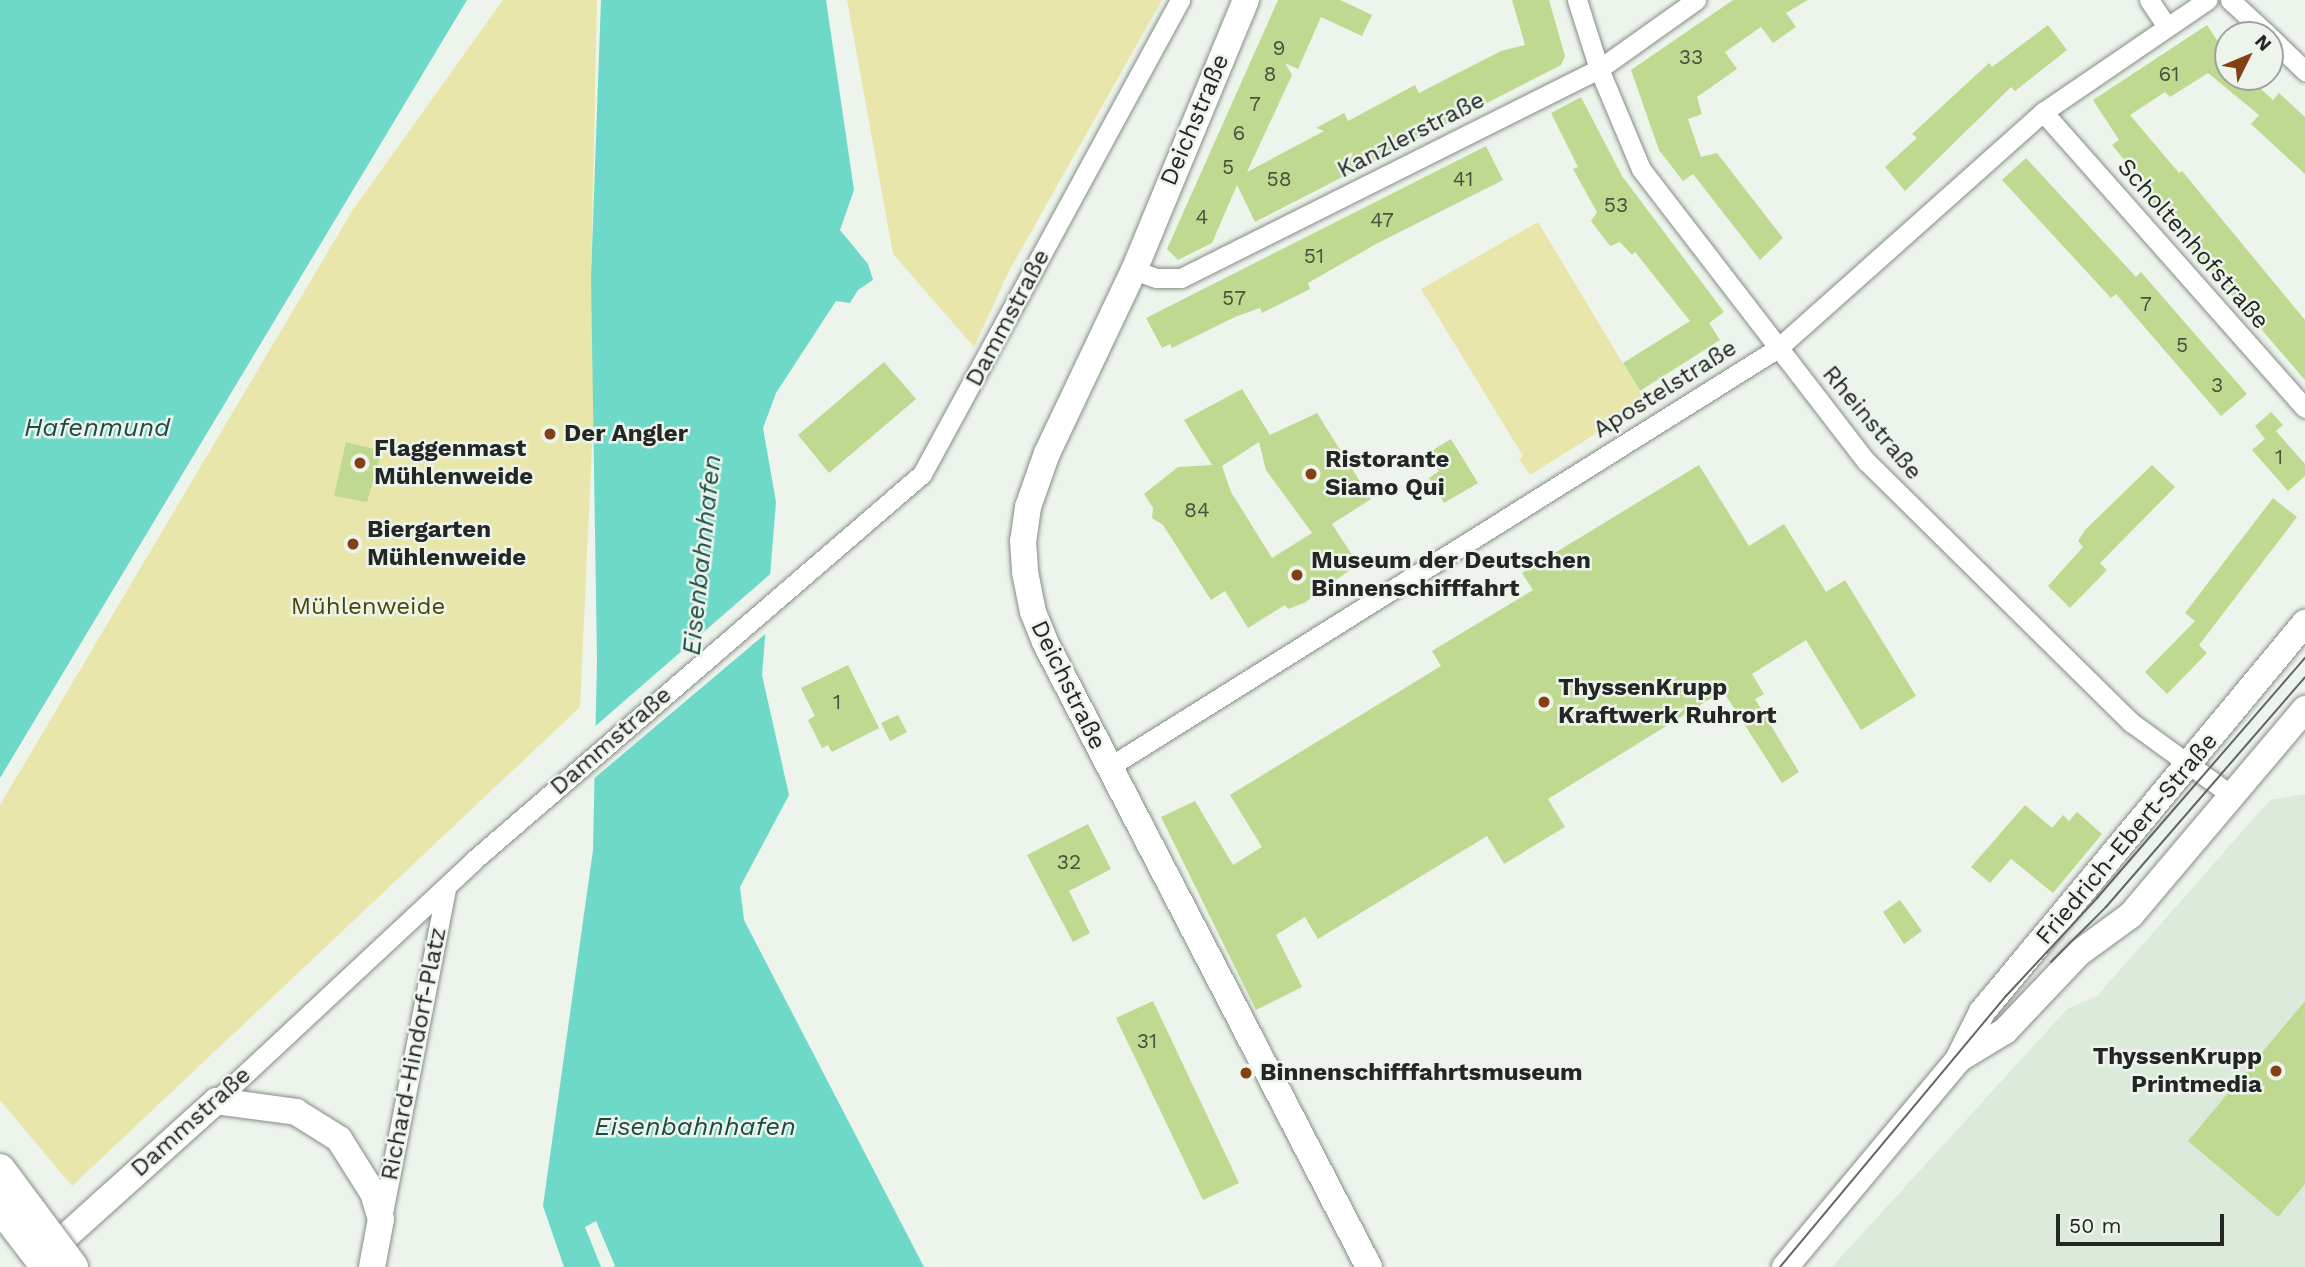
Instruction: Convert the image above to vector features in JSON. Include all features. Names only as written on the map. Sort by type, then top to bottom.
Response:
[{"type":"main road","points":[[0,1169],[74,1267]]},
{"type":"main road","points":[[0,1207],[46,1267]]},
{"type":"street","name":"Dammstraße","points":[[32,1267],[529,812],[922,474],[1180,0]]},
{"type":"street","name":"Deichstraße","points":[[1246,0],[1134,270],[1047,453],[1028,507],[1023,541],[1033,612],[1109,767],[1370,1267]]},
{"type":"street","name":"Rheinstraße","points":[[1577,0],[1599,69],[1641,169],[1867,462],[1933,530],[2132,723],[2234,797]]},
{"type":"street","name":"Kanzlerstraße","points":[[1134,270],[1156,278],[1181,278],[1599,69],[1696,0]]},
{"type":"street","points":[[2148,0],[2167,27]]},
{"type":"street","name":"Apostelstraße","points":[[1109,767],[1778,348],[2043,112],[2207,0]]},
{"type":"street","points":[[2230,0],[2253,21]]},
{"type":"street","points":[[2284,51],[2305,71]]},
{"type":"street","name":"Scholtenhofstraße","points":[[2043,112],[2305,408]]},
{"type":"street","name":"Friedrich-Ebert-Straße","points":[[1785,1267],[1958,1060],[1982,1012],[2305,623]]},
{"type":"street","name":"Friedrich-Ebert-Straße","points":[[1958,1060],[2005,1031],[2079,953],[2131,915],[2265,761],[2305,709]]},
{"type":"street","name":"Richard-Hindorf-Platz","points":[[372,1267],[446,889]]},
{"type":"street","name":"Richard-Hindorf-Platz","points":[[216,1101],[296,1112],[319,1122],[354,1159],[382,1219]]},
{"type":"shaded area","points":[[2305,794],[2305,1267],[1832,1267],[2067,1009],[2097,996],[2270,800]]},
{"type":"green space","name":"Mühlenweide","points":[[503,0],[597,0],[591,277],[595,381],[580,707],[72,1186],[0,1100],[0,805],[352,211]]},
{"type":"green space","points":[[847,0],[1162,0],[1010,269],[974,347],[893,254]]},
{"type":"green space","points":[[1538,222],[1646,402],[1530,475],[1519,459],[1523,456],[1421,289]]},
{"type":"water","name":"Hafenmund","points":[[0,0],[467,0],[0,778]]},
{"type":"water","name":"Eisenbahnhafen","points":[[601,0],[826,0],[854,190],[840,230],[868,264],[873,280],[858,290],[850,303],[836,301],[776,393],[763,428],[776,502],[762,675],[789,795],[740,887],[744,920],[924,1267],[564,1267],[543,1206],[593,850],[597,660],[591,277]]},
{"type":"pier","points":[[776,569],[770,630],[591,781],[592,729]]},
{"type":"pier","points":[[596,1221],[614,1267],[601,1267],[585,1227]]},
{"type":"building","points":[[1278,0],[1340,0],[1372,15],[1362,36],[1321,17],[1298,69],[1285,63],[1292,75],[1247,172],[1324,131],[1316,128],[1344,113],[1348,121],[1415,85],[1419,93],[1501,51],[1525,45],[1512,0],[1549,0],[1565,56],[1561,65],[1255,222],[1237,185],[1212,243],[1178,260],[1167,249]]},
{"type":"building","points":[[1733,0],[1808,0],[1786,13],[1796,27],[1773,43],[1761,27],[1725,52],[1737,69],[1697,97],[1702,114],[1688,119],[1701,157],[1717,153],[1783,238],[1760,260],[1693,174],[1683,181],[1659,150],[1631,70]]},
{"type":"building","points":[[2048,25],[2067,50],[2015,91],[2011,87],[1905,191],[1885,167],[1917,138],[1912,134],[1989,63],[1992,67]]},
{"type":"building","points":[[2207,25],[2214,36],[2214,78],[2208,73],[2170,97],[2165,92],[2130,115],[2179,173],[2182,171],[2305,320],[2305,380],[2149,199],[2154,195],[2112,145],[2119,140],[2093,100]]},
{"type":"building","points":[[2230,91],[2263,91],[2273,100],[2279,93],[2305,117],[2305,174],[2251,124],[2259,115]]},
{"type":"building","points":[[1581,97],[1622,176],[1724,312],[1709,323],[1720,340],[1640,391],[1623,363],[1690,321],[1635,252],[1632,255],[1620,242],[1610,246],[1591,221],[1597,212],[1573,169],[1578,167],[1551,113]]},
{"type":"building","points":[[1486,146],[1503,180],[1376,244],[1308,283],[1310,289],[1262,313],[1260,308],[1235,317],[1172,348],[1170,344],[1162,348],[1146,318]]},
{"type":"building","points":[[2026,158],[2136,277],[2141,272],[2247,394],[2221,416],[2116,294],[2111,298],[2002,180]]},
{"type":"building","points":[[884,362],[916,399],[829,473],[798,435]]},
{"type":"building","points":[[1242,389],[1270,435],[1317,413],[1371,499],[1332,524],[1356,561],[1348,566],[1350,570],[1304,603],[1288,609],[1285,605],[1248,628],[1225,591],[1211,600],[1163,525],[1152,518],[1153,508],[1144,494],[1178,467],[1212,465],[1184,420]],"holes":[[[1259,442],[1266,470],[1312,533],[1272,558],[1231,492],[1222,466]]]},
{"type":"building","points":[[2271,412],[2283,425],[2276,431],[2305,464],[2305,476],[2288,491],[2252,450],[2265,439],[2255,426]]},
{"type":"building","points":[[1451,439],[1478,483],[1444,503],[1429,478],[1439,471],[1428,453]]},
{"type":"building","name":"Flaggenmast Mühlenweide","points":[[346,442],[382,451],[367,502],[334,496]]},
{"type":"building","name":"ThyssenKrupp Kraftwerk Ruhrort","points":[[1699,465],[1749,546],[1784,524],[1826,592],[1845,580],[1916,696],[1861,730],[1806,640],[1752,674],[1764,694],[1755,699],[1799,772],[1782,783],[1723,691],[1548,799],[1565,827],[1504,864],[1487,836],[1318,939],[1305,917],[1276,935],[1302,987],[1256,1010],[1161,817],[1195,801],[1233,865],[1262,847],[1230,795],[1441,666],[1432,651],[1533,590],[1522,573]]},
{"type":"building","points":[[2152,465],[2175,487],[2100,563],[2107,570],[2070,608],[2048,586],[2083,547],[2078,541],[2085,530]]},
{"type":"building","points":[[2273,498],[2297,517],[2199,645],[2207,653],[2167,694],[2145,672],[2195,621],[2185,613]]},
{"type":"building","points":[[848,665],[879,728],[832,752],[828,745],[822,748],[808,720],[815,716],[801,688]]},
{"type":"building","points":[[898,715],[907,732],[890,741],[881,723]]},
{"type":"building","points":[[2025,805],[2052,828],[2063,815],[2069,821],[2077,812],[2102,834],[2053,893],[2011,859],[1990,883],[1971,867]]},
{"type":"building","points":[[1088,824],[1111,869],[1069,891],[1090,933],[1073,942],[1027,855]]},
{"type":"building","points":[[1900,900],[1922,931],[1904,944],[1883,912]]},
{"type":"building","points":[[1153,1001],[1239,1183],[1203,1200],[1116,1018]]},
{"type":"building","name":"ThyssenKrupp Printmedia","points":[[2305,1001],[2305,1184],[2278,1217],[2188,1141]]},
{"type":"tram line","points":[[1780,1267],[2006,996],[2097,898],[2305,658]]},
{"type":"tram line","points":[[2051,962],[2106,907],[2305,677]]},
{"type":"place","name":"Der Angler","points":[[550,434]]},
{"type":"place","name":"Flaggenmast Mühlenweide","points":[[360,463]]},
{"type":"place","name":"Ristorante Siamo Qui","points":[[1311,474]]},
{"type":"place","name":"Biergarten Mühlenweide","points":[[353,544]]},
{"type":"place","name":"Museum der Deutschen Binnenschifffahrt","points":[[1297,575]]},
{"type":"place","name":"ThyssenKrupp Kraftwerk Ruhrort","points":[[1544,702]]},
{"type":"place","name":"ThyssenKrupp Printmedia","points":[[2276,1071]]},
{"type":"place","name":"Binnenschifffahrtsmuseum","points":[[1246,1073]]}]
